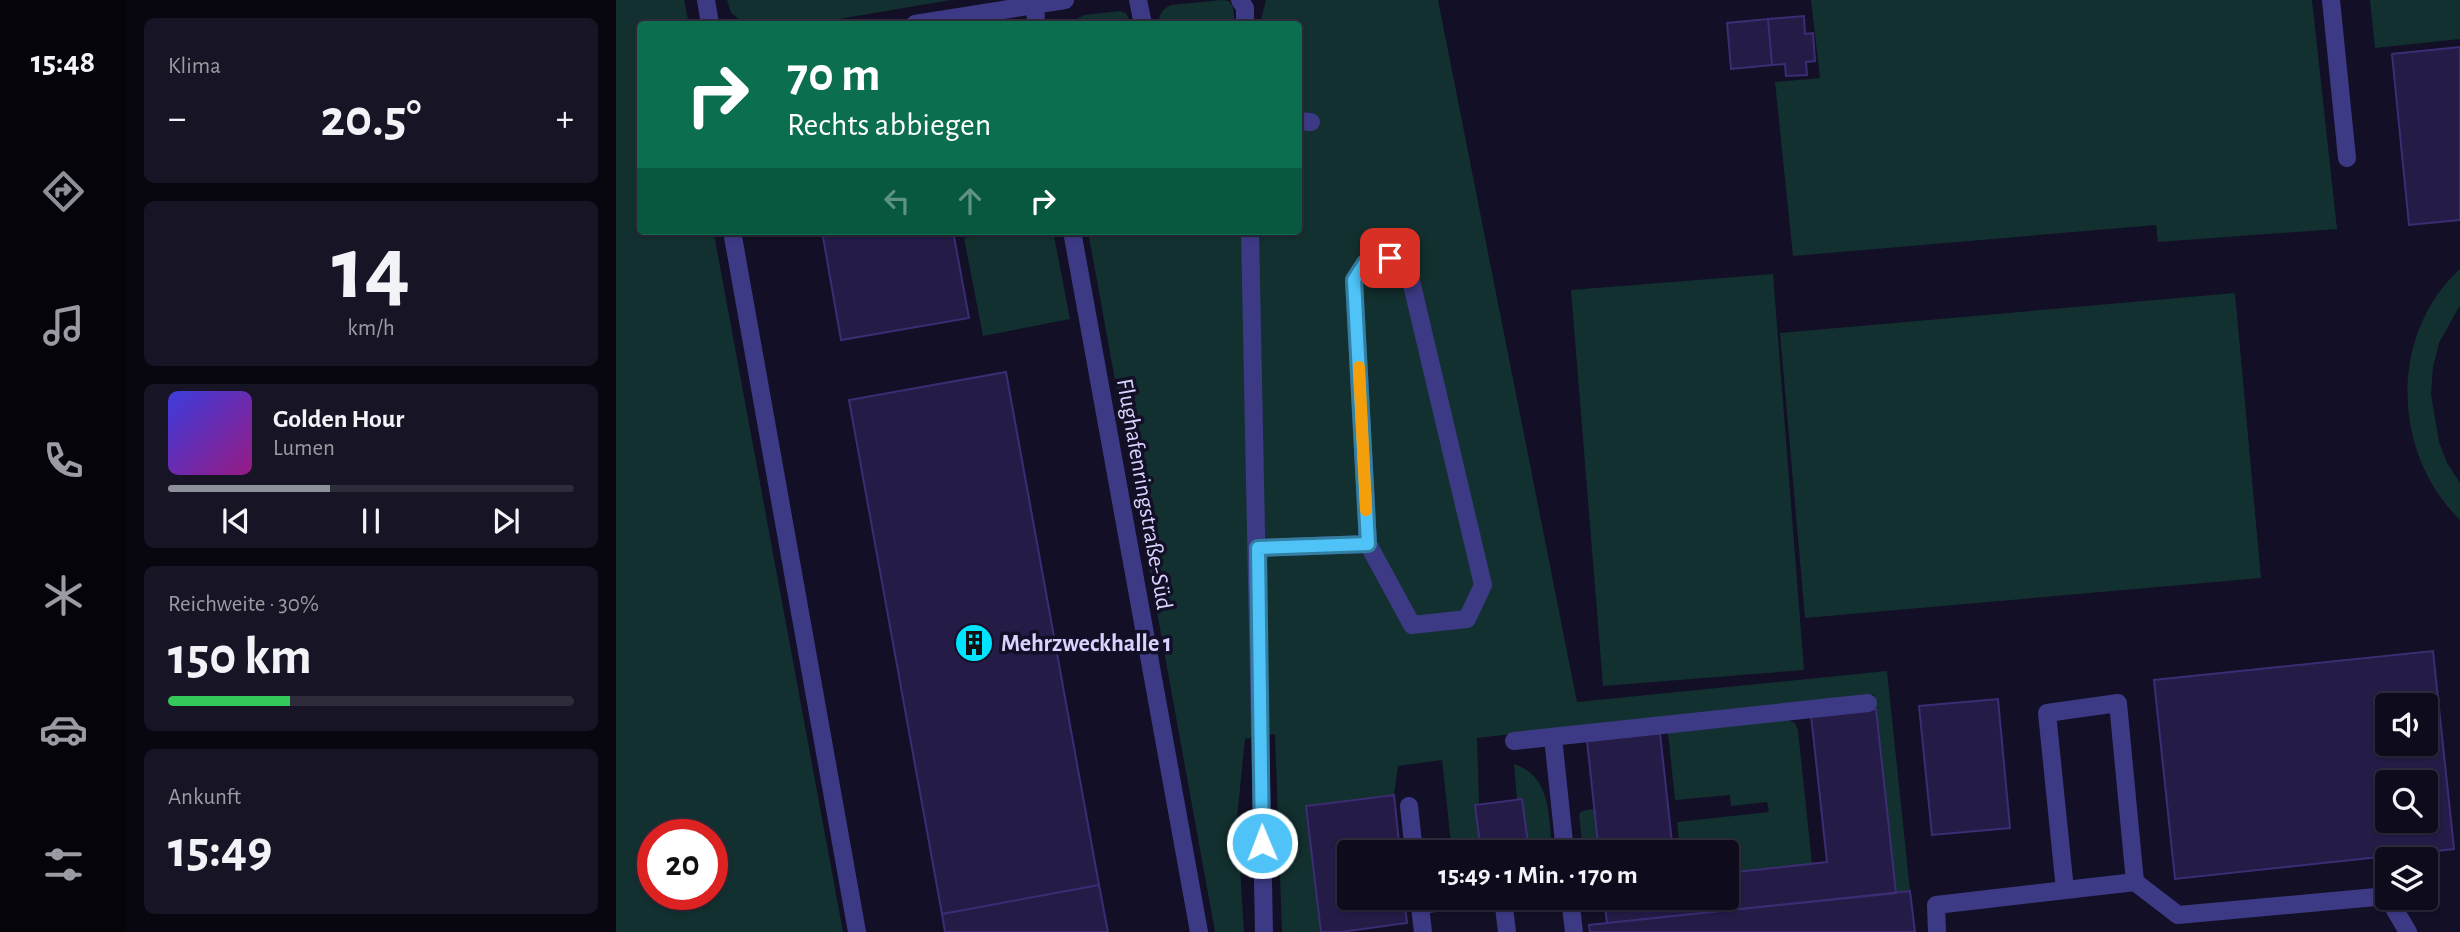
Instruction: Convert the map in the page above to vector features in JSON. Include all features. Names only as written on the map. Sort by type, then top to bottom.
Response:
[{"type":"street","points":[[706,0],[710,21]]},
{"type":"street","points":[[931,21],[1035,1],[1065,0]]},
{"type":"street","points":[[1138,0],[1142,21]]},
{"type":"street","points":[[1240,0],[1245,8],[1245,21]]},
{"type":"street","points":[[2330,0],[2347,158]]},
{"type":"street","points":[[1035,1],[1036,21]]},
{"type":"street","points":[[733,235],[857,932]]},
{"type":"street","name":"Flughafenringstraße-Süd","points":[[1073,235],[1199,932]]},
{"type":"street","points":[[1250,235],[1264,932]]},
{"type":"street","points":[[1390,258],[1408,268],[1483,585],[1467,619],[1412,625],[1368,544],[1354,280],[1365,263],[1390,258]]},
{"type":"street","points":[[1258,548],[1368,544]]},
{"type":"street","points":[[1514,741],[1868,703]]},
{"type":"street","points":[[2066,890],[2047,713],[2118,703],[2135,882]]},
{"type":"street","points":[[1553,737],[1564,840]]},
{"type":"street","points":[[1409,806],[1413,840]]},
{"type":"street","points":[[1937,932],[1936,905],[2135,882],[2178,915],[2375,898]]},
{"type":"street","points":[[1421,910],[1423,932]]},
{"type":"street","points":[[1504,910],[1507,932]]},
{"type":"street","points":[[1571,910],[1574,932]]},
{"type":"street","points":[[2396,910],[2409,932]]},
{"type":"green space","points":[[616,0],[684,0],[688,21],[637,21],[637,235],[714,235],[843,932],[616,932]]},
{"type":"green space","points":[[727,0],[951,0],[827,21],[743,21],[731,13]]},
{"type":"green space","points":[[1266,0],[1438,0],[1577,702],[1887,671],[1910,891],[1896,893],[1874,694],[1477,738],[1479,804],[1475,805],[1479,840],[1451,840],[1442,760],[1398,766],[1394,795],[1307,806],[1321,932],[1282,932],[1275,734],[1245,739],[1237,818],[1244,932],[1215,932],[1089,235],[1302,235],[1302,21],[1261,21]]},
{"type":"green space","points":[[1811,0],[2312,0],[2337,229],[2158,242],[2156,225],[1793,256],[1775,82],[1820,78]]},
{"type":"green space","points":[[2370,0],[2460,0],[2460,39],[2375,48]]},
{"type":"green space","points":[[1229,1],[1233,7],[1235,21],[1159,21],[1161,13],[1171,5]]},
{"type":"green space","points":[[1120,11],[1126,13],[1130,21],[1073,21],[1084,15]]},
{"type":"green space","points":[[979,235],[1054,235],[1070,319],[983,336],[964,238]]},
{"type":"green space","points":[[2460,269],[2460,305],[2439,343],[2433,367],[2431,394],[2439,442],[2447,463],[2460,483],[2460,520],[2438,493],[2421,462],[2411,429],[2408,394],[2410,360],[2420,327],[2437,296]]},
{"type":"green space","points":[[1773,274],[1804,670],[1603,686],[1571,290]]},
{"type":"green space","points":[[2235,293],[2261,578],[1805,618],[1780,333]]},
{"type":"green space","points":[[1788,720],[1795,723],[1798,730],[1812,864],[1739,872],[1739,840],[1679,840],[1677,822],[1769,812],[1767,802],[1731,806],[1730,795],[1675,800],[1668,733]]},
{"type":"green space","points":[[1514,764],[1536,778],[1542,788],[1549,813],[1551,840],[1527,840],[1522,800],[1517,800]]},
{"type":"green space","points":[[1594,809],[1598,840],[1582,840],[1579,814]]},
{"type":"building","points":[[1804,16],[1805,34],[1813,33],[1815,61],[1806,62],[1807,75],[1786,76],[1785,64],[1772,65],[1768,19]]},
{"type":"building","points":[[1768,19],[1772,65],[1731,69],[1727,23]]},
{"type":"building","points":[[2460,47],[2460,220],[2409,225],[2392,54]]},
{"type":"building","points":[[823,235],[954,235],[969,318],[841,340]]},
{"type":"building","name":"Mehrzweckhalle 1","points":[[1006,372],[1099,885],[942,914],[849,400]]},
{"type":"building","points":[[2433,651],[2437,693],[2375,693],[2375,756],[2438,756],[2438,698],[2454,849],[2438,851],[2438,847],[2375,847],[2375,857],[2175,879],[2154,680]]},
{"type":"building","points":[[1998,699],[2010,828],[1932,835],[1919,706]]},
{"type":"building","points":[[1876,709],[1896,893],[1739,909],[1739,872],[1827,862],[1811,715]]},
{"type":"building","points":[[1660,733],[1672,840],[1598,840],[1587,741]]},
{"type":"building","points":[[1394,795],[1399,840],[1337,840],[1337,910],[1405,910],[1407,923],[1321,932],[1306,806]]},
{"type":"building","points":[[1522,799],[1527,840],[1479,840],[1475,805]]},
{"type":"building","points":[[1099,885],[1108,932],[945,932],[942,914]]},
{"type":"building","points":[[1910,891],[1915,932],[1590,932],[1589,925]]},
{"type":"building","points":[[1605,910],[1732,910],[1607,923]]},
{"type":"slow traffic","points":[[1359,367],[1366,510]]},
{"type":"place","name":"Mehrzweckhalle 1","points":[[974,643]]},
{"type":"route","points":[[1262,843],[1258,548],[1368,544],[1354,280],[1365,263],[1390,258]]}]
